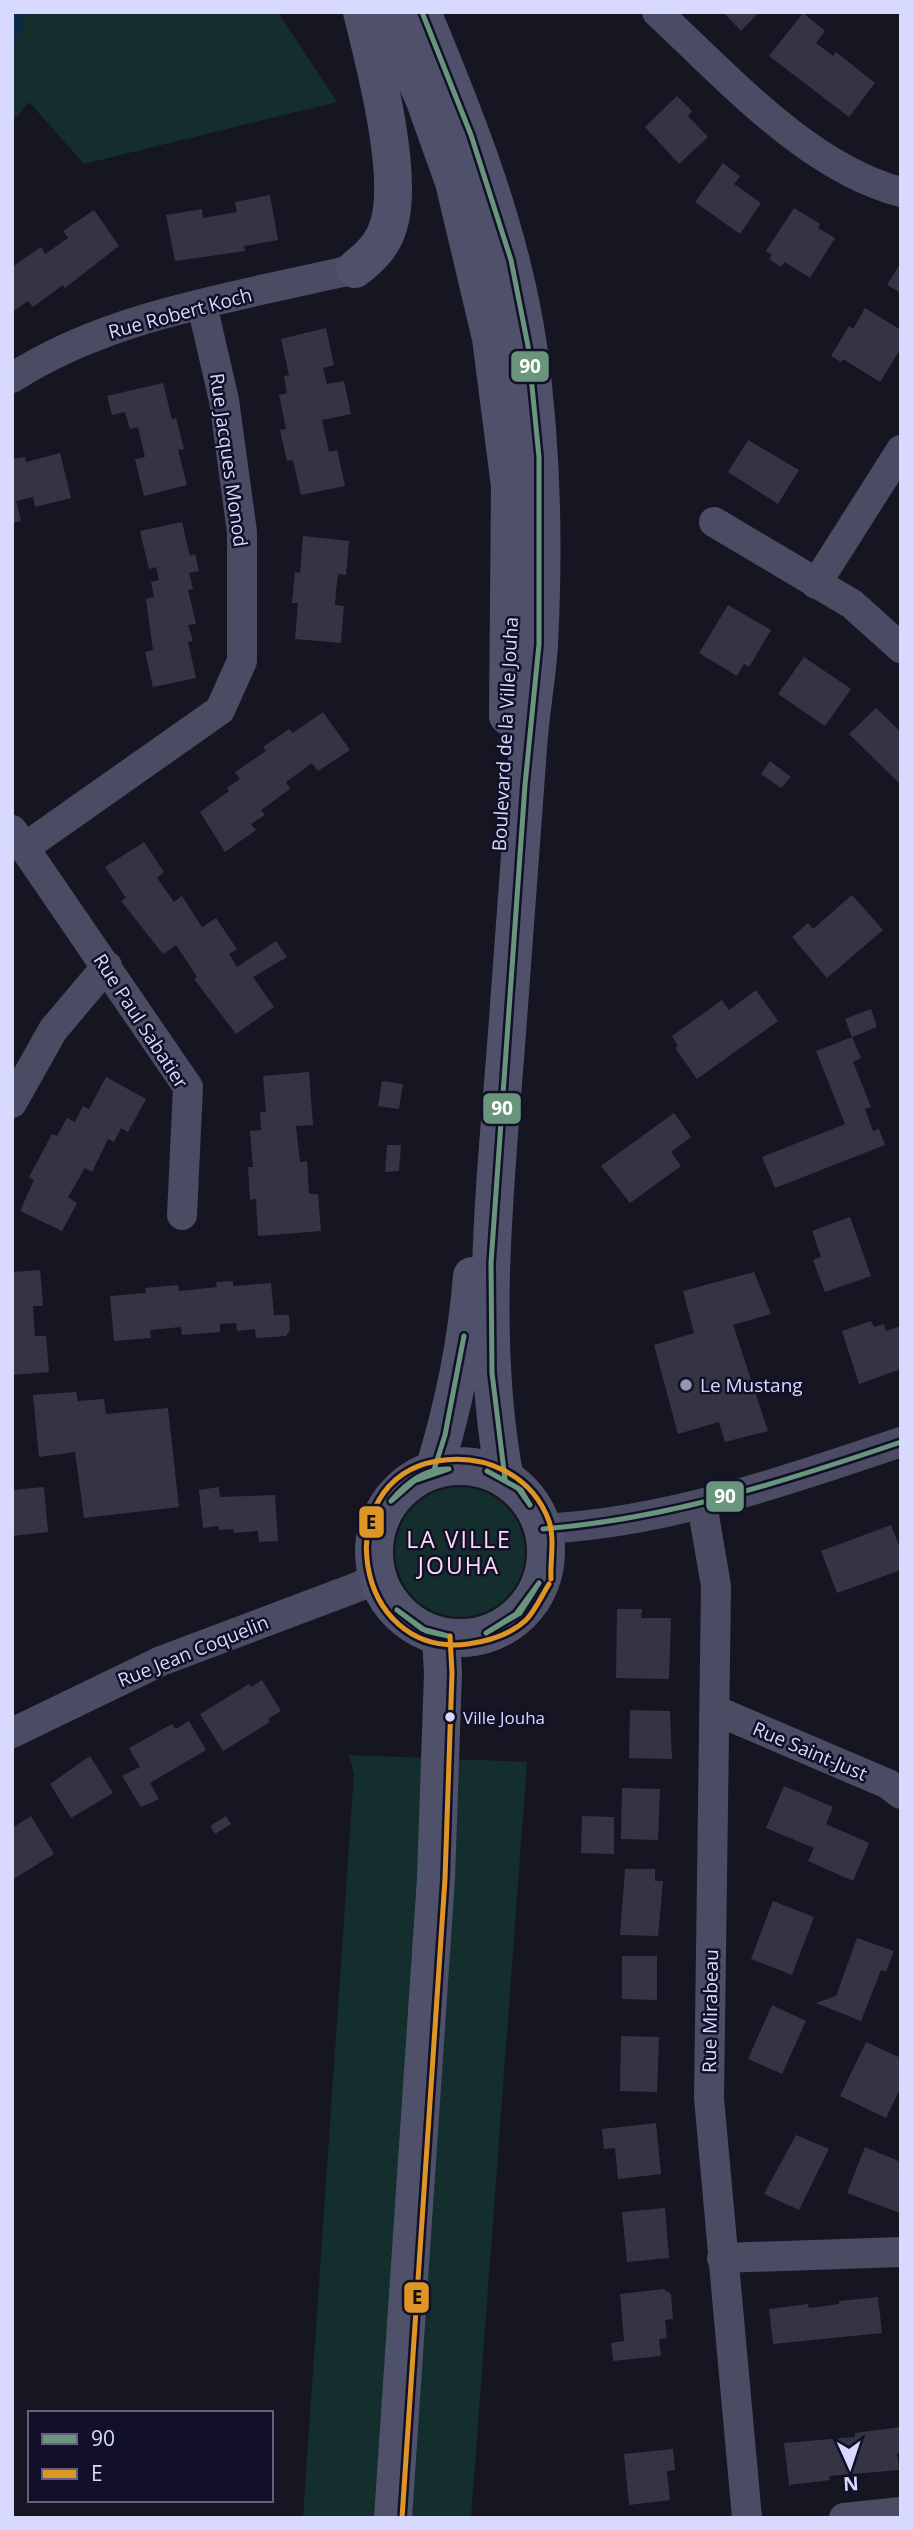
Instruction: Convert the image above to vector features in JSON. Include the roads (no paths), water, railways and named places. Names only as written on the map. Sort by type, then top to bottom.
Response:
[{"type":"main road","points":[[355,269],[375,253],[389,225],[394,167],[362,12]]},
{"type":"main road","name":"Boulevard de la Ville Jouha","points":[[387,12],[438,136],[471,244],[491,338],[510,486],[511,613],[507,741],[478,1201],[469,1312],[445,1435],[434,1470]]},
{"type":"main road","name":"Boulevard de la Ville Jouha","points":[[422,12],[489,183],[514,277],[528,345],[540,485],[538,646],[494,1202],[494,1350],[498,1439],[505,1479]]},
{"type":"main road","points":[[458,1466],[483,1469],[505,1479],[521,1491],[535,1508],[543,1529],[546,1554],[542,1579],[530,1602],[513,1620],[491,1632],[467,1638],[441,1636],[419,1628],[401,1615],[386,1597],[377,1576],[374,1554],[376,1532],[384,1511],[397,1493],[414,1479],[434,1470],[458,1466]]},
{"type":"main road","points":[[393,2518],[435,1905],[443,1673],[441,1636]]},
{"type":"street","points":[[657,12],[779,126],[834,163],[901,192]]},
{"type":"street","name":"Rue Robert Koch","points":[[12,378],[40,360],[110,330],[355,269]]},
{"type":"street","name":"Rue Jacques Monod","points":[[18,839],[220,710],[242,661],[242,531],[224,400],[202,305]]},
{"type":"street","points":[[816,584],[901,450]]},
{"type":"street","points":[[714,522],[852,604],[901,648]]},
{"type":"street","name":"Rue Paul Sabatier","points":[[18,839],[188,1087],[182,1215]]},
{"type":"street","points":[[12,1103],[52,1030],[107,967]]},
{"type":"street","points":[[543,1529],[578,1527],[702,1504],[901,1442]]},
{"type":"street","name":"Rue Mirabeau","points":[[702,1504],[716,1586],[717,1711],[713,1802],[709,2098],[747,2518]]},
{"type":"street","name":"Rue Jean Coquelin","points":[[12,1733],[161,1661],[360,1586],[377,1576]]},
{"type":"street","name":"Rue Saint-Just","points":[[717,1711],[888,1784],[901,1794]]},
{"type":"street","points":[[722,2258],[901,2252]]},
{"type":"street","points":[[844,2518],[901,2512]]},
{"type":"waterway","points":[[12,35],[19,24],[19,12]]},
{"type":"place","name":"Le Mustang","points":[[686,1385]]},
{"type":"place","name":"Ville Jouha","points":[[450,1717]]},
{"type":"district","name":"LA VILLE JOUHA","points":[[459,1552]]}]
